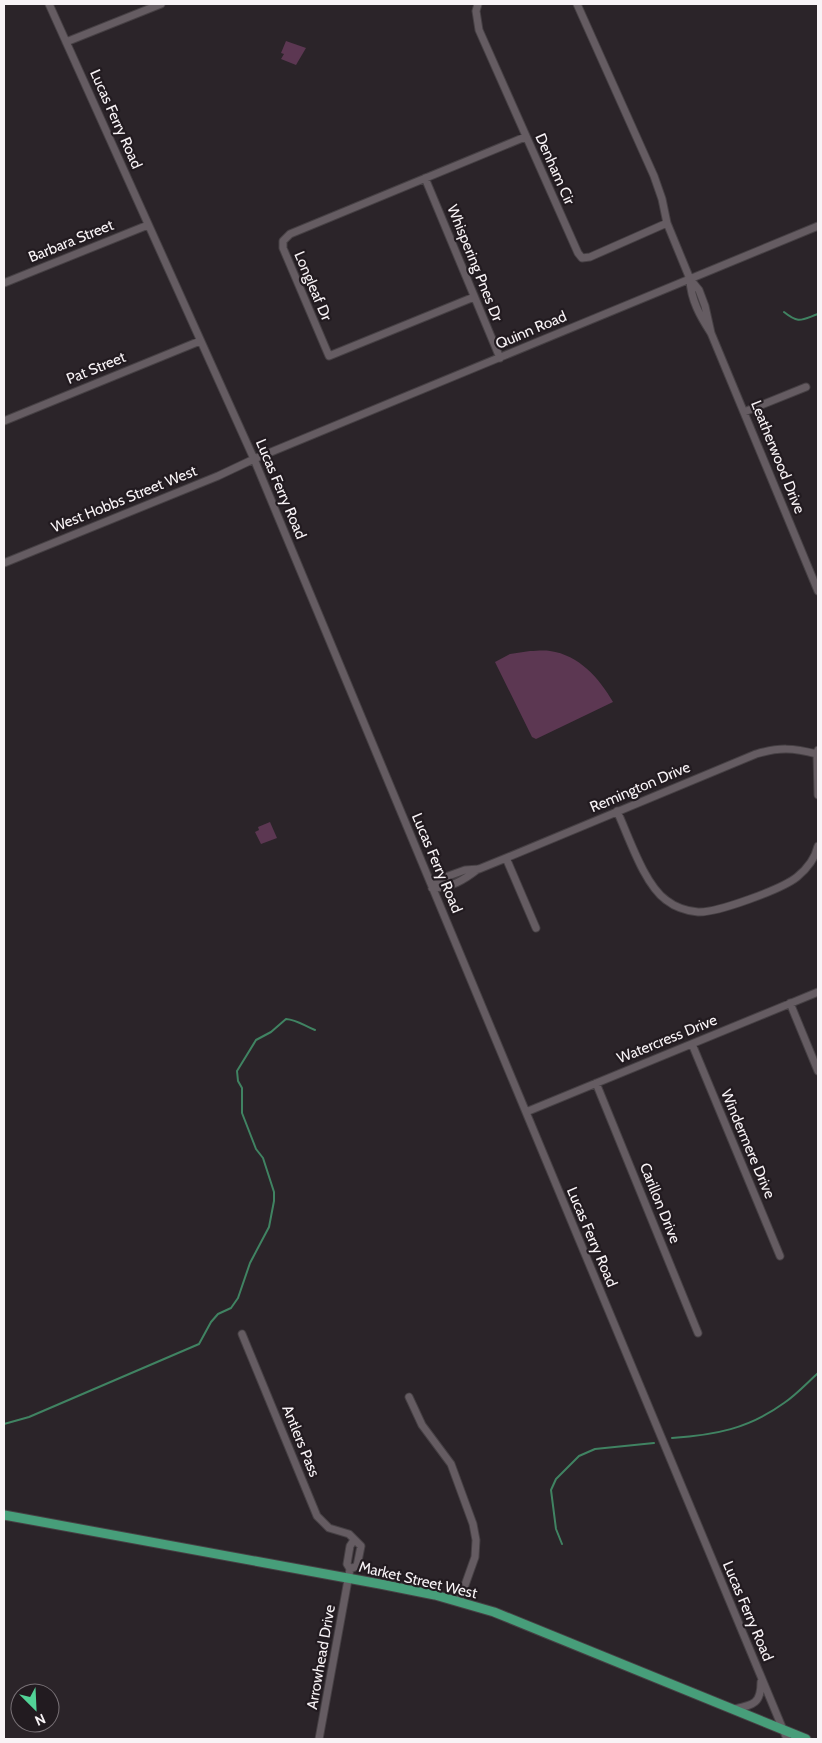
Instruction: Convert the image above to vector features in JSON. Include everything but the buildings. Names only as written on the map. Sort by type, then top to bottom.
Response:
[{"type":"main road","name":"Market Street West","points":[[4,1515],[350,1574],[435,1595],[494,1612],[806,1739]]},
{"type":"street","name":"Lucas Ferry Road","points":[[49,4],[254,459],[786,1739]]},
{"type":"street","points":[[66,42],[161,4]]},
{"type":"street","name":"Denham Cir","points":[[478,4],[476,11],[479,30],[525,136],[578,253],[582,258],[590,257],[667,223]]},
{"type":"street","points":[[577,4],[654,176],[662,199],[667,223],[690,279]]},
{"type":"street","name":"Longleaf Dr","points":[[474,297],[329,356],[283,248],[283,240],[290,234],[525,136]]},
{"type":"street","name":"Whispering Pnes Dr","points":[[425,178],[500,358]]},
{"type":"street","name":"Barbara Street","points":[[4,283],[148,225]]},
{"type":"street","name":"Quinn Road","points":[[254,459],[818,226]]},
{"type":"street","name":"Leatherwood Drive","points":[[690,279],[691,293],[695,304],[711,333],[818,591]]},
{"type":"street","name":"Pat Street","points":[[4,421],[200,341]]},
{"type":"street","points":[[744,412],[806,387]]},
{"type":"street","name":"West Hobbs Street West","points":[[4,563],[218,476],[254,459]]},
{"type":"street","name":"Remington Drive","points":[[432,888],[443,888],[453,885],[467,878],[478,869],[741,760],[772,749],[797,749],[817,752]]},
{"type":"street","points":[[817,752],[818,795]]},
{"type":"street","points":[[617,811],[649,882],[666,900],[689,911],[705,912],[729,906],[782,886],[796,878],[808,867],[818,846]]},
{"type":"street","points":[[506,858],[536,928]]},
{"type":"street","name":"Watercress Drive","points":[[526,1112],[818,992]]},
{"type":"street","points":[[790,1003],[818,1071]]},
{"type":"street","name":"Windermere Drive","points":[[692,1044],[780,1256]]},
{"type":"street","name":"Carillon Drive","points":[[596,1083],[698,1332]]},
{"type":"street","name":"Antlers Pass","points":[[242,1334],[317,1516],[329,1528],[349,1534],[354,1540],[350,1546],[347,1564],[350,1574]]},
{"type":"street","points":[[409,1397],[422,1425],[451,1464],[473,1524],[476,1540],[475,1557],[459,1602]]},
{"type":"street","name":"Arrowhead Drive","points":[[319,1739],[350,1574]]},
{"type":"street","points":[[734,1710],[750,1706],[757,1701],[761,1694],[761,1677]]},
{"type":"shaded area","points":[[286,41],[306,48],[296,65],[281,59],[284,54],[281,53]]},
{"type":"shaded area","points":[[547,651],[570,657],[595,676],[613,702],[536,739],[532,737],[495,662],[510,654]]},
{"type":"shaded area","points":[[270,822],[277,838],[261,844],[255,832],[259,830],[258,827]]},
{"type":"waterway","points":[[784,312],[800,320],[818,314]]},
{"type":"waterway","points":[[4,1424],[29,1417],[199,1344],[211,1322],[218,1314],[231,1308],[238,1298],[250,1263],[269,1227],[274,1201],[274,1192],[263,1158],[256,1149],[242,1113],[242,1088],[238,1081],[237,1071],[256,1040],[271,1032],[286,1019],[315,1030]]},
{"type":"waterway","points":[[672,1438],[703,1435],[744,1425],[771,1412],[797,1393],[818,1373]]},
{"type":"waterway","points":[[562,1544],[556,1529],[551,1490],[556,1479],[579,1456],[595,1449],[654,1443]]}]
